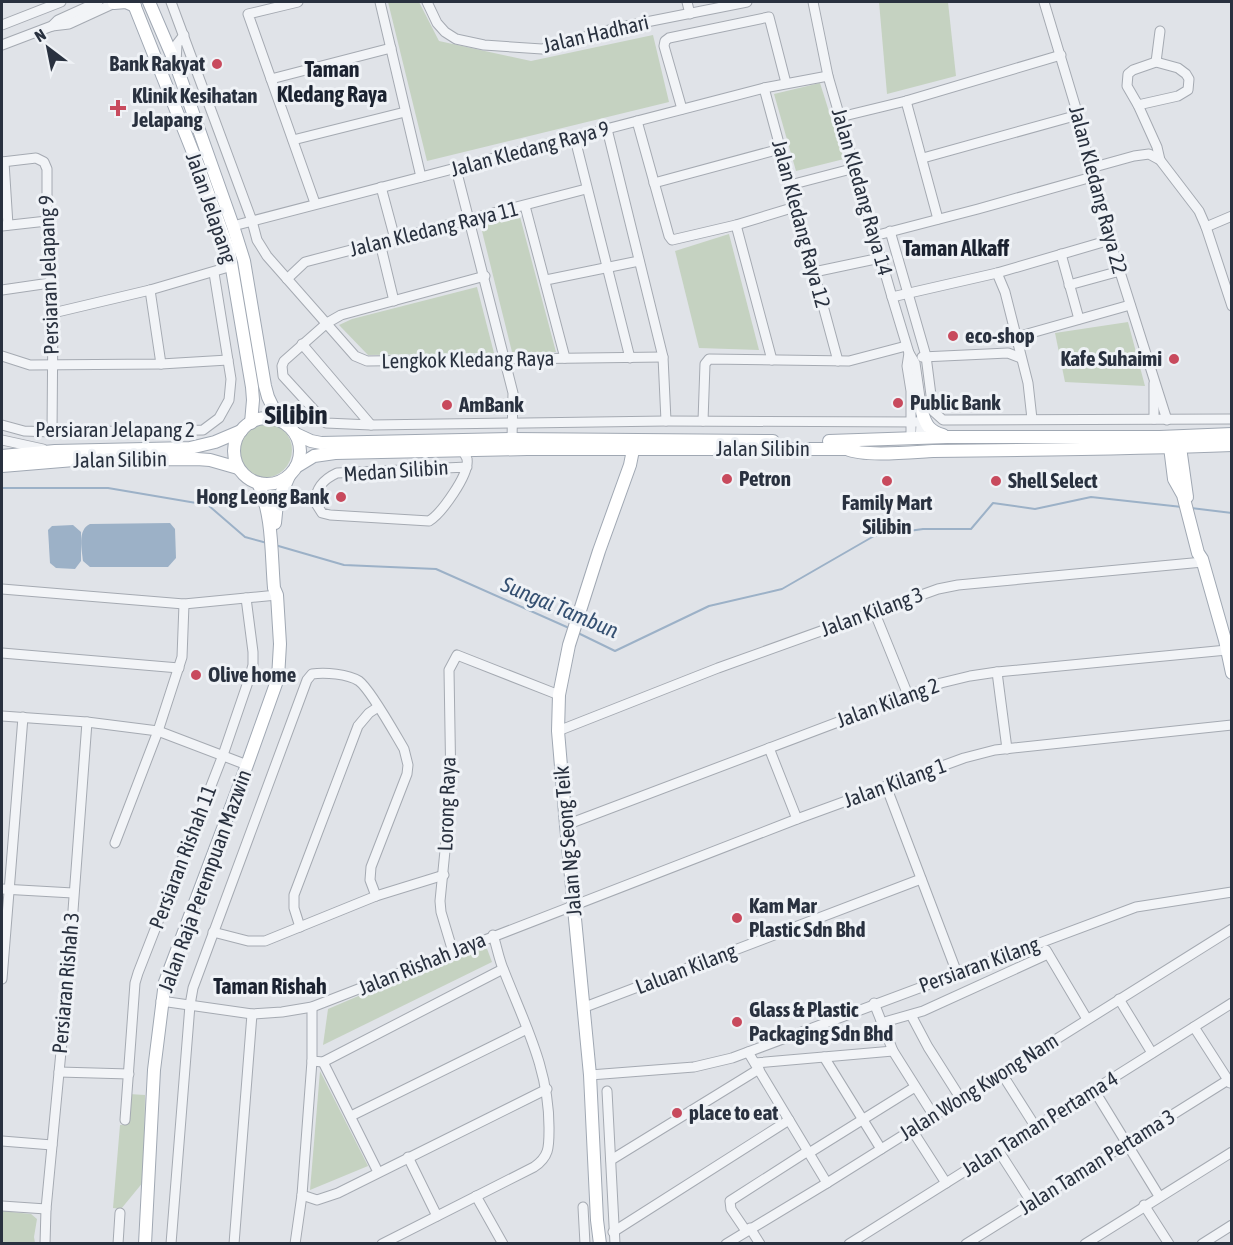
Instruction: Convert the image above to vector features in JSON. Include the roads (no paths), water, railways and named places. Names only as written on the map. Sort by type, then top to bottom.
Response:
[{"type":"main road","points":[[115,2],[134,4]]},
{"type":"main road","name":"Jalan Jelapang","points":[[149,2],[176,65],[244,261],[265,386],[279,420]]},
{"type":"main road","name":"Jalan Jelapang","points":[[134,4],[198,165],[229,251],[252,387],[253,400],[246,427]]},
{"type":"main road","points":[[925,415],[925,424],[930,430],[947,437]]},
{"type":"main road","points":[[264,418],[279,420],[286,424],[296,434],[300,450],[293,471],[272,484],[258,483],[247,477],[238,468],[234,448],[246,427],[264,418]]},
{"type":"main road","name":"Jalan Silibin","points":[[2,456],[55,451],[190,448],[204,445],[246,427]]},
{"type":"main road","name":"Jalan Silibin","points":[[296,434],[321,443],[512,439],[616,444]]},
{"type":"main road","name":"Jalan Silibin","points":[[633,450],[847,449],[854,452],[1006,450],[1175,444],[1232,434]]},
{"type":"main road","name":"Jalan Silibin","points":[[293,471],[314,456],[324,454],[468,455],[616,444],[915,440],[947,437],[1232,445]]},
{"type":"main road","points":[[451,441],[468,455],[482,446],[504,446],[512,439],[517,446],[527,449]]},
{"type":"main road","points":[[847,449],[915,440],[977,445],[1006,450]]},
{"type":"main road","points":[[633,450],[630,443],[616,444],[628,471],[641,458],[657,449]]},
{"type":"main road","points":[[1175,444],[1174,479],[1184,495],[1193,524],[1198,553],[1228,642],[1232,673]]},
{"type":"main road","name":"Jalan Ng Seong Teik","points":[[600,1244],[585,1007],[558,731],[559,695],[569,645],[633,450]]},
{"type":"main road","name":"Jalan Silibin","points":[[2,466],[74,460],[187,459],[210,460],[238,468]]},
{"type":"main road","name":"Jalan Raja Perempuan Mazwin","points":[[272,522],[277,503],[293,471]]},
{"type":"main road","name":"Jalan Raja Perempuan Mazwin","points":[[145,1244],[154,1070],[165,982],[278,678],[280,644],[277,595],[274,588],[272,522],[258,483]]},
{"type":"street","points":[[2,25],[62,2]]},
{"type":"street","points":[[2,45],[52,26],[58,20],[98,2]]},
{"type":"street","points":[[52,26],[59,27],[69,24],[115,2]]},
{"type":"street","name":"Lengkok Kledang Raya","points":[[171,2],[252,220],[257,240],[287,279],[355,356],[367,362],[663,357]]},
{"type":"street","points":[[298,2],[248,14],[315,203]]},
{"type":"street","points":[[380,2],[421,177]]},
{"type":"street","name":"Jalan Hadhari","points":[[428,2],[437,23],[456,39],[484,45],[542,49],[616,28],[747,2]]},
{"type":"street","points":[[687,2],[690,14]]},
{"type":"street","name":"Jalan Kledang Raya 14","points":[[813,2],[828,76],[920,388],[925,415],[915,440]]},
{"type":"street","name":"Jalan Kledang Raya 14","points":[[818,30],[820,2]]},
{"type":"street","name":"Jalan Kledang Raya 22","points":[[1044,2],[1078,115],[1092,177],[1110,240],[1167,420]]},
{"type":"street","points":[[682,109],[664,46],[669,38],[770,17],[786,83]]},
{"type":"street","points":[[1156,62],[1160,31]]},
{"type":"street","points":[[176,65],[177,44],[184,35]]},
{"type":"street","points":[[271,79],[391,48]]},
{"type":"street","points":[[840,117],[906,101],[1061,55]]},
{"type":"street","points":[[1137,105],[1178,96],[1188,90],[1189,80],[1182,70],[1156,62],[1128,74],[1127,86],[1157,147],[1160,160]]},
{"type":"street","name":"Jalan Kledang Raya 9","points":[[233,226],[315,203],[575,139],[764,88],[828,76]]},
{"type":"street","name":"Jalan Kledang Raya 12","points":[[764,88],[838,361]]},
{"type":"street","points":[[906,101],[938,219]]},
{"type":"street","points":[[293,140],[405,112]]},
{"type":"street","points":[[922,158],[1078,115]]},
{"type":"street","points":[[637,121],[672,240],[736,225],[795,207]]},
{"type":"street","points":[[607,129],[663,357],[666,421]]},
{"type":"street","points":[[575,139],[630,358]]},
{"type":"street","points":[[654,183],[780,150]]},
{"type":"street","points":[[1090,165],[1098,166],[1149,154],[1160,160],[1199,211],[1232,306]]},
{"type":"street","name":"Persiaran Jelapang 9","points":[[3,162],[36,158],[44,162],[46,169],[53,313],[52,432]]},
{"type":"street","points":[[3,162],[5,226],[47,221]]},
{"type":"street","points":[[790,185],[855,168]]},
{"type":"street","points":[[456,169],[513,393],[512,439]]},
{"type":"street","points":[[874,236],[1092,177]]},
{"type":"street","points":[[381,187],[395,239]]},
{"type":"street","name":"Jalan Kledang Raya 11","points":[[287,279],[305,262],[586,189]]},
{"type":"street","points":[[525,206],[565,358]]},
{"type":"street","points":[[1206,227],[1232,216]]},
{"type":"street","points":[[736,225],[772,360]]},
{"type":"street","points":[[891,231],[926,356],[925,415],[943,420],[1232,419]]},
{"type":"street","points":[[892,297],[997,273],[1110,240]]},
{"type":"street","points":[[380,243],[394,301]]},
{"type":"street","points":[[1061,254],[1079,319]]},
{"type":"street","points":[[814,272],[880,258]]},
{"type":"street","points":[[546,280],[639,261]]},
{"type":"street","points":[[53,313],[150,290],[232,266]]},
{"type":"street","points":[[1069,285],[1120,271]]},
{"type":"street","name":"Persiaran Jelapang 2","points":[[2,424],[24,431],[52,432],[203,430],[219,417],[229,400],[231,379],[214,273]]},
{"type":"street","points":[[997,273],[1005,292],[1028,383],[1032,418]]},
{"type":"street","name":"Jalan Silibin","points":[[485,276],[341,315],[327,323],[302,344],[281,370],[286,380],[326,423],[371,425],[666,421],[910,422],[925,415]]},
{"type":"street","points":[[2,290],[50,284]]},
{"type":"street","points":[[150,290],[161,364]]},
{"type":"street","points":[[1008,353],[1017,339],[1130,305]]},
{"type":"street","points":[[302,344],[371,425]]},
{"type":"street","points":[[703,421],[705,364],[709,359],[838,361],[909,355],[1008,353],[1021,358]]},
{"type":"street","name":"Jalan Kledang Raya 14","points":[[909,355],[910,422],[915,440]]},
{"type":"street","points":[[2,356],[30,365],[161,364],[228,360]]},
{"type":"street","name":"Jalan Kledang Raya 22","points":[[1154,378],[1154,419]]},
{"type":"street","name":"Jalan Silibin","points":[[2,440],[55,451]]},
{"type":"street","name":"Medan Silibin","points":[[468,455],[441,512],[429,521],[330,516],[322,513],[315,502],[316,493],[321,484],[328,477],[337,473],[468,455]]},
{"type":"street","name":"Jalan Kilang 3","points":[[558,731],[718,668],[919,595],[958,585],[1202,560]]},
{"type":"street","points":[[2,589],[184,604],[277,595]]},
{"type":"street","name":"Persiaran Rishah 11","points":[[125,1120],[135,983],[223,755],[253,665],[246,598]]},
{"type":"street","points":[[115,843],[158,731],[184,649],[184,604]]},
{"type":"street","points":[[874,611],[908,695]]},
{"type":"street","name":"Jalan Kilang 2","points":[[566,825],[908,695],[970,676],[1228,642]]},
{"type":"street","points":[[2,653],[178,668]]},
{"type":"street","name":"Lorong Raya","points":[[453,952],[440,901],[451,790],[449,670],[456,655],[559,695]]},
{"type":"street","points":[[997,672],[1007,749]]},
{"type":"street","points":[[171,1244],[193,988],[307,680],[312,674],[356,679],[362,683],[404,749],[408,765],[407,774],[371,867],[370,880],[376,896]]},
{"type":"street","points":[[300,927],[294,908],[294,895],[358,726],[369,713],[378,707]]},
{"type":"street","points":[[2,716],[87,722],[158,731],[247,765]]},
{"type":"street","points":[[2,979],[5,889],[23,717]]},
{"type":"street","name":"Persiaran Rishah 3","points":[[45,1244],[46,1209],[87,722]]},
{"type":"street","name":"Jalan Kilang 1","points":[[574,905],[797,819],[964,758],[1007,749],[1232,726]]},
{"type":"street","points":[[769,748],[797,819]]},
{"type":"street","points":[[886,786],[957,973]]},
{"type":"street","points":[[213,932],[256,942],[376,896],[444,875]]},
{"type":"street","name":"Laluan Kilang","points":[[585,1007],[921,879]]},
{"type":"street","points":[[5,889],[73,893]]},
{"type":"street","name":"Persiaran Kilang","points":[[590,1075],[694,1067],[748,1052],[1136,907],[1232,892]]},
{"type":"street","name":"Jalan Rishah Jaya","points":[[161,1001],[252,1014],[312,1007],[574,905]]},
{"type":"street","name":"Jalan Wong Kwong Nam","points":[[726,1244],[1232,929]]},
{"type":"street","points":[[382,1244],[534,1167],[544,1158],[549,1148],[547,1089],[544,1074],[503,969],[494,935]]},
{"type":"street","points":[[1042,942],[1087,1019]]},
{"type":"street","points":[[882,1023],[911,1016],[1048,954]]},
{"type":"street","points":[[312,1061],[323,1062],[503,969]]},
{"type":"street","points":[[1119,999],[1152,1053]]},
{"type":"street","points":[[874,1003],[893,1051],[934,1116]]},
{"type":"street","name":"Jalan Taman Pertama 4","points":[[849,1244],[1232,1004]]},
{"type":"street","points":[[295,1244],[302,1195],[312,1061],[312,1007]]},
{"type":"street","points":[[234,1244],[252,1014]]},
{"type":"street","points":[[911,1016],[961,1099]]},
{"type":"street","points":[[1194,1027],[1230,1083]]},
{"type":"street","points":[[351,1116],[526,1029]]},
{"type":"street","points":[[610,1160],[757,1066],[893,1051]]},
{"type":"street","points":[[748,1052],[827,1183]]},
{"type":"street","points":[[824,1057],[881,1149]]},
{"type":"street","points":[[323,1062],[378,1172]]},
{"type":"street","points":[[59,1072],[129,1074]]},
{"type":"street","points":[[1002,1074],[1035,1126]]},
{"type":"street","name":"Jalan Taman Pertama 3","points":[[966,1244],[1230,1083]]},
{"type":"street","points":[[760,1244],[731,1209],[730,1201],[915,1087]]},
{"type":"street","points":[[302,1195],[317,1200],[326,1198],[547,1089]]},
{"type":"street","points":[[1094,1090],[1159,1196]]},
{"type":"street","points":[[607,1091],[615,1244]]},
{"type":"street","points":[[613,1232],[789,1120]]},
{"type":"street","points":[[912,1130],[946,1183]]},
{"type":"street","points":[[2,1141],[52,1145]]},
{"type":"street","points":[[998,1150],[1032,1203]]},
{"type":"street","points":[[1085,1244],[1232,1152]]},
{"type":"street","points":[[408,1157],[437,1216]]},
{"type":"street","points":[[477,1196],[503,1244]]},
{"type":"street","points":[[1144,1205],[1169,1244]]},
{"type":"street","points":[[2,1206],[46,1209]]},
{"type":"street","points":[[583,1207],[585,1244]]},
{"type":"street","points":[[118,1244],[120,1213]]},
{"type":"street","points":[[1202,1244],[1232,1225]]},
{"type":"water","points":[[170,523],[175,529],[176,558],[168,567],[90,567],[83,561],[82,535],[90,524]]},
{"type":"water","points":[[73,525],[81,532],[81,561],[75,569],[56,568],[50,563],[48,530],[52,526]]},
{"type":"waterway","name":"Sungai Tambun","points":[[2,488],[108,488],[208,505],[245,537],[267,543]]},
{"type":"waterway","name":"Sungai Tambun","points":[[576,632],[615,651],[709,606],[782,589],[874,536],[923,529],[971,529],[993,503],[1035,509],[1091,497],[1182,507]]},
{"type":"waterway","name":"Sungai Tambun","points":[[1191,508],[1232,513]]},
{"type":"waterway","name":"Sungai Tambun","points":[[275,545],[344,565],[436,569],[569,628]]},
{"type":"place","name":"Bank Rakyat","points":[[217,64]]},
{"type":"place","name":"Klinik Kesihatan Jelapang","points":[[118,108]]},
{"type":"place","name":"eco-shop","points":[[953,336]]},
{"type":"place","name":"Kafe Suhaimi","points":[[1174,359]]},
{"type":"place","name":"Public Bank","points":[[898,403]]},
{"type":"place","name":"AmBank","points":[[447,405]]},
{"type":"place","name":"Petron","points":[[727,479]]},
{"type":"place","name":"Family Mart Silibin","points":[[887,481]]},
{"type":"place","name":"Shell Select","points":[[996,481]]},
{"type":"place","name":"Hong Leong Bank","points":[[341,497]]},
{"type":"place","name":"Olive home","points":[[196,675]]},
{"type":"place","name":"Kam Mar Plastic Sdn Bhd","points":[[737,918]]},
{"type":"place","name":"Glass & Plastic Packaging Sdn Bhd","points":[[737,1022]]},
{"type":"place","name":"place to eat","points":[[677,1113]]},
{"type":"district","name":"Taman Kledang Raya","points":[[332,82]]},
{"type":"district","name":"Taman Alkaff","points":[[956,248]]},
{"type":"district","name":"Silibin","points":[[296,415]]},
{"type":"district","name":"Taman Rishah","points":[[270,986]]}]
